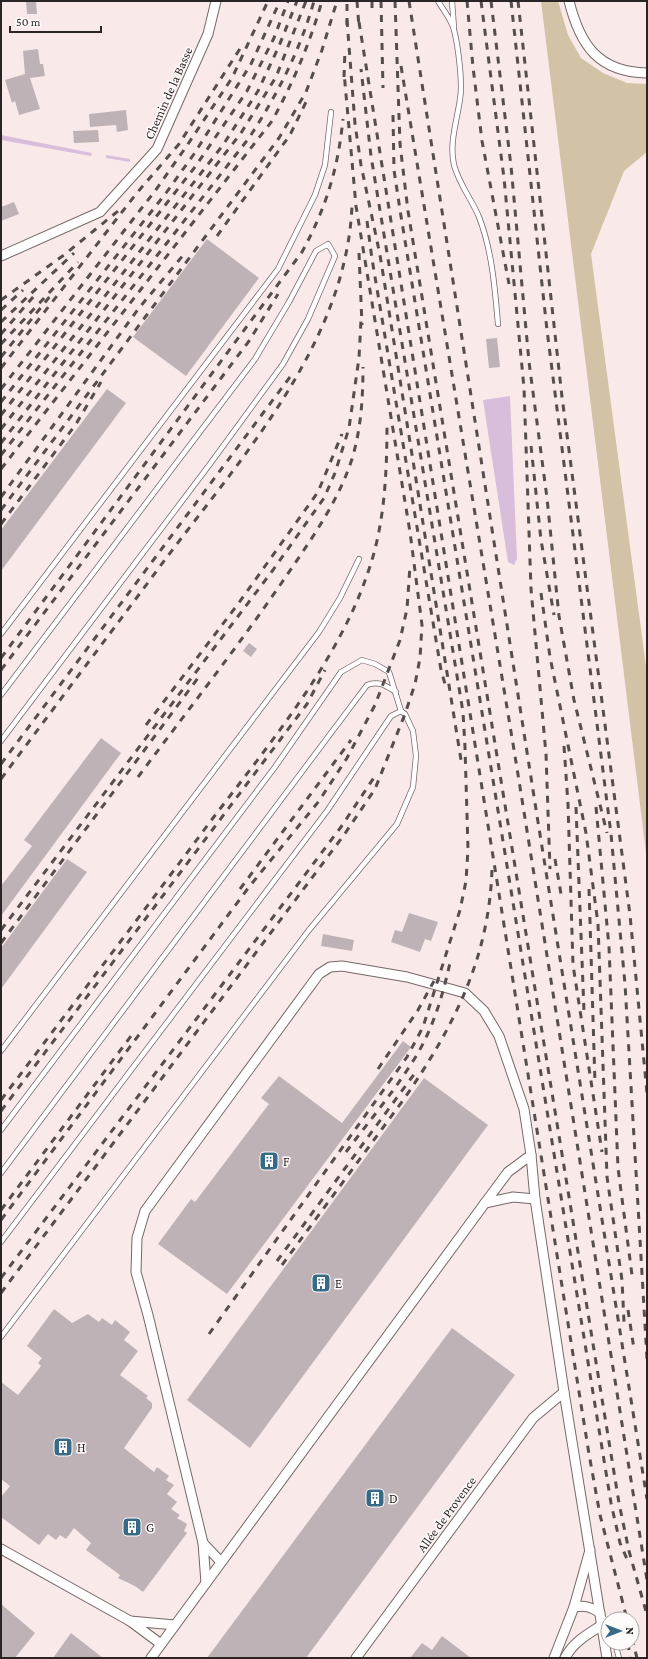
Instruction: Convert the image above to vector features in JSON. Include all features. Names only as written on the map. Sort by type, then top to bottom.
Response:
[{"type":"street","name":"Chemin de la Basse","points":[[1,256],[100,212],[157,149],[208,34],[216,1]]},
{"type":"street","points":[[569,1],[578,30],[590,51],[608,64],[629,73],[647,73]]},
{"type":"street","points":[[206,1583],[203,1543],[148,1315],[136,1272],[137,1238],[146,1211],[319,974],[330,967],[342,966],[407,977],[465,993],[484,1011],[499,1036],[524,1109],[531,1155],[535,1199],[564,1392],[600,1613]]},
{"type":"street","points":[[151,1658],[508,1172],[531,1155]]},
{"type":"street","points":[[485,1203],[513,1197],[535,1199]]},
{"type":"street","name":"Allée de Provence","points":[[356,1658],[533,1418],[564,1392]]},
{"type":"street","points":[[203,1543],[221,1562]]},
{"type":"street","points":[[554,1658],[574,1607],[590,1547]]},
{"type":"street","points":[[1,1549],[130,1620],[161,1644]]},
{"type":"street","points":[[574,1607],[583,1605],[591,1607],[600,1613]]},
{"type":"street","points":[[130,1620],[175,1625]]},
{"type":"street","points":[[565,1658],[568,1652],[579,1640],[600,1629]]},
{"type":"lane","points":[[438,1],[454,29]]},
{"type":"lane","points":[[452,1],[461,98],[453,136],[452,152],[458,177],[479,217],[486,242],[498,324]]},
{"type":"lane","points":[[1,634],[278,269],[315,195],[325,165],[331,112]]},
{"type":"lane","points":[[1,694],[255,359],[289,302],[316,251],[328,244],[335,256],[308,319],[283,364],[206,471],[1,741]]},
{"type":"lane","points":[[1,1051],[319,632],[340,598],[359,559]]},
{"type":"lane","points":[[1,1130],[275,767],[341,672],[362,660],[375,664],[389,672],[401,711],[406,714],[413,731],[416,756],[413,787],[396,824],[304,936],[1,1337]]},
{"type":"lane","points":[[1,1173],[367,684],[374,682],[383,684],[396,692]]},
{"type":"lane","points":[[1,1242],[327,811],[391,716],[401,711]]},
{"type":"shaded area","points":[[541,1],[558,1],[568,35],[581,58],[603,73],[627,83],[647,84],[647,152],[624,171],[591,254],[647,674],[647,861]]},
{"type":"shaded area","points":[[1,135],[92,153],[91,156],[1,140]]},
{"type":"shaded area","points":[[106,155],[130,159],[130,162],[106,158]]},
{"type":"shaded area","points":[[510,396],[517,559],[514,565],[508,562],[483,400]]},
{"type":"building","points":[[36,1],[37,14],[27,14],[26,2]]},
{"type":"building","points":[[38,49],[40,64],[43,64],[45,76],[30,78],[40,109],[19,115],[15,101],[12,103],[5,80],[25,74],[23,51]]},
{"type":"building","points":[[126,110],[128,130],[117,132],[116,125],[90,127],[89,114]]},
{"type":"building","points":[[98,130],[99,142],[74,143],[73,131]]},
{"type":"building","points":[[14,202],[19,214],[1,221],[1,207]]},
{"type":"building","points":[[207,239],[259,278],[186,376],[133,337]]},
{"type":"building","points":[[497,338],[500,367],[489,368],[486,339]]},
{"type":"building","points":[[107,389],[126,403],[1,571],[1,530]]},
{"type":"building","points":[[249,643],[257,649],[251,657],[243,651]]},
{"type":"building","points":[[101,738],[121,753],[1,916],[1,886],[32,846],[24,840]]},
{"type":"building","points":[[67,859],[87,872],[1,989],[1,948]]},
{"type":"building","points":[[409,913],[438,922],[431,941],[425,939],[420,952],[391,942],[395,930],[402,932]]},
{"type":"building","points":[[323,934],[354,940],[352,951],[321,946]]},
{"type":"building","name":"F","points":[[403,1041],[411,1047],[227,1294],[158,1244],[191,1199],[195,1202],[269,1104],[261,1098],[279,1076],[342,1123]]},
{"type":"building","name":"E","points":[[424,1078],[488,1125],[250,1448],[187,1400]]},
{"type":"building","name":"H","points":[[54,1309],[72,1323],[88,1314],[99,1322],[102,1318],[112,1325],[115,1320],[130,1332],[124,1340],[138,1351],[120,1375],[148,1396],[146,1398],[152,1403],[152,1408],[124,1448],[154,1472],[157,1467],[169,1476],[166,1480],[174,1485],[167,1494],[177,1502],[171,1509],[180,1515],[177,1518],[187,1524],[184,1531],[187,1533],[143,1592],[135,1586],[118,1578],[120,1575],[86,1550],[91,1543],[74,1528],[66,1539],[60,1535],[56,1540],[48,1534],[39,1545],[1,1517],[1,1497],[10,1486],[1,1479],[1,1382],[18,1395],[41,1366],[38,1363],[42,1358],[27,1346]]},
{"type":"building","name":"D","points":[[452,1328],[515,1375],[306,1658],[207,1658]]},
{"type":"building","points":[[1,1604],[35,1633],[15,1658],[1,1658]]},
{"type":"building","points":[[71,1633],[103,1658],[53,1658]]},
{"type":"building","points":[[442,1636],[471,1658],[410,1658],[422,1643],[432,1650]]},
{"type":"railway","points":[[1,389],[155,191],[186,147],[232,78],[268,1]]},
{"type":"railway","points":[[1,402],[166,193],[194,154],[251,64],[280,1]]},
{"type":"railway","points":[[1,415],[195,167],[247,91],[274,38],[288,1]]},
{"type":"railway","points":[[1,429],[223,145],[258,91],[279,46],[297,1]]},
{"type":"railway","points":[[1,443],[241,133],[276,77],[306,1]]},
{"type":"railway","points":[[1,455],[249,138],[287,72],[302,37],[314,1]]},
{"type":"railway","points":[[1,469],[272,121],[300,62],[322,1]]},
{"type":"railway","points":[[1,510],[279,138],[306,92],[322,50],[337,1]]},
{"type":"railway","points":[[347,1],[347,25]]},
{"type":"railway","points":[[357,1],[359,27]]},
{"type":"railway","points":[[372,1],[372,13]]},
{"type":"railway","points":[[381,1],[383,88]]},
{"type":"railway","points":[[395,1],[400,144],[408,211],[619,1503],[629,1551],[647,1615]]},
{"type":"railway","points":[[409,1],[538,822],[647,1499]]},
{"type":"railway","points":[[467,1],[482,141],[509,284]]},
{"type":"railway","points":[[481,1],[504,178],[524,388],[531,589],[546,754],[550,869]]},
{"type":"railway","points":[[491,1],[511,166],[529,362],[547,498],[559,616],[574,700],[607,833]]},
{"type":"railway","points":[[511,1],[547,330],[611,834],[625,984],[647,1359]]},
{"type":"railway","points":[[518,1],[562,397],[630,915],[647,1093]]},
{"type":"railway","points":[[347,20],[355,124],[361,165],[380,255],[461,760]]},
{"type":"railway","points":[[359,22],[589,1454],[600,1515],[625,1611]]},
{"type":"railway","points":[[1,368],[136,194],[179,144],[243,44]]},
{"type":"railway","points":[[344,77],[345,49]]},
{"type":"railway","points":[[401,66],[516,762],[647,1580]]},
{"type":"railway","points":[[209,1334],[407,1057],[423,1027],[460,910],[466,881],[468,849],[463,712],[371,156],[361,69]]},
{"type":"railway","points":[[1,1293],[344,835],[375,789],[405,714],[415,684],[420,658],[422,625],[410,532],[356,206],[344,72]]},
{"type":"railway","points":[[217,236],[290,135],[306,102]]},
{"type":"railway","points":[[393,115],[394,170],[400,210],[611,1503],[620,1543],[627,1559]]},
{"type":"railway","points":[[1,658],[302,252],[318,220],[330,188],[338,155],[343,119]]},
{"type":"railway","points":[[1,779],[228,478],[286,393],[312,349],[332,303],[346,255],[352,205]]},
{"type":"railway","points":[[1,300],[64,255],[118,211]]},
{"type":"railway","points":[[367,221],[372,259],[441,670],[445,684]]},
{"type":"railway","points":[[1,322],[74,253]]},
{"type":"railway","points":[[1,497],[139,308],[185,253]]},
{"type":"railway","points":[[359,253],[362,325]]},
{"type":"railway","points":[[1,344],[78,262]]},
{"type":"railway","points":[[1,310],[23,290]]},
{"type":"railway","points":[[1,670],[249,341],[278,294]]},
{"type":"railway","points":[[1,357],[51,295]]},
{"type":"railway","points":[[1,334],[34,296]]},
{"type":"railway","points":[[1,930],[273,570],[324,498],[335,473],[349,428],[359,358],[361,320]]},
{"type":"railway","points":[[138,777],[269,601],[332,505],[346,475],[358,436],[363,390],[363,367]]},
{"type":"railway","points":[[1,764],[293,373]]},
{"type":"railway","points":[[1,524],[76,424],[101,382]]},
{"type":"railway","points":[[1,1100],[256,762],[300,702],[320,671],[354,607],[373,556],[378,537],[384,499],[387,421]]},
{"type":"railway","points":[[146,725],[238,604],[318,492],[342,434]]},
{"type":"railway","points":[[531,446],[541,540],[554,615]]},
{"type":"railway","points":[[1,1220],[249,887],[319,801],[347,758],[375,705],[400,640],[407,609],[410,566]]},
{"type":"railway","points":[[541,593],[550,657],[586,833],[598,924],[607,1177],[622,1280],[624,1322]]},
{"type":"railway","points":[[1,1111],[307,704],[325,670]]},
{"type":"railway","points":[[1,943],[198,678]]},
{"type":"railway","points":[[240,889],[351,740]]},
{"type":"railway","points":[[564,746],[568,804],[573,965],[602,1152]]},
{"type":"railway","points":[[1,1278],[341,827],[377,773]]},
{"type":"railway","points":[[576,807],[584,1011]]},
{"type":"railway","points":[[596,807],[609,947],[618,1168],[632,1275]]},
{"type":"railway","points":[[555,859],[561,894]]},
{"type":"railway","points":[[282,1265],[404,1099],[422,1072],[453,1018],[466,990],[484,933],[492,869]]},
{"type":"railway","points":[[589,889],[595,1083]]},
{"type":"railway","points":[[346,1152],[410,1066],[424,1042],[438,1007],[451,958]]},
{"type":"railway","points":[[378,1069],[418,1010],[434,981]]},
{"type":"railway","points":[[1,1210],[134,1032]]},
{"type":"railway","points":[[277,1261],[415,1073]]},
{"type":"railway","points":[[628,1310],[634,1349]]},
{"type":"railway","points":[[629,1651],[630,1658]]},
{"type":"railway","points":[[635,1651],[637,1658]]},
{"type":"place","name":"F","points":[[269,1161]]},
{"type":"place","name":"E","points":[[321,1283]]},
{"type":"place","name":"H","points":[[63,1447]]},
{"type":"place","name":"D","points":[[375,1498]]},
{"type":"place","name":"G","points":[[132,1527]]}]
